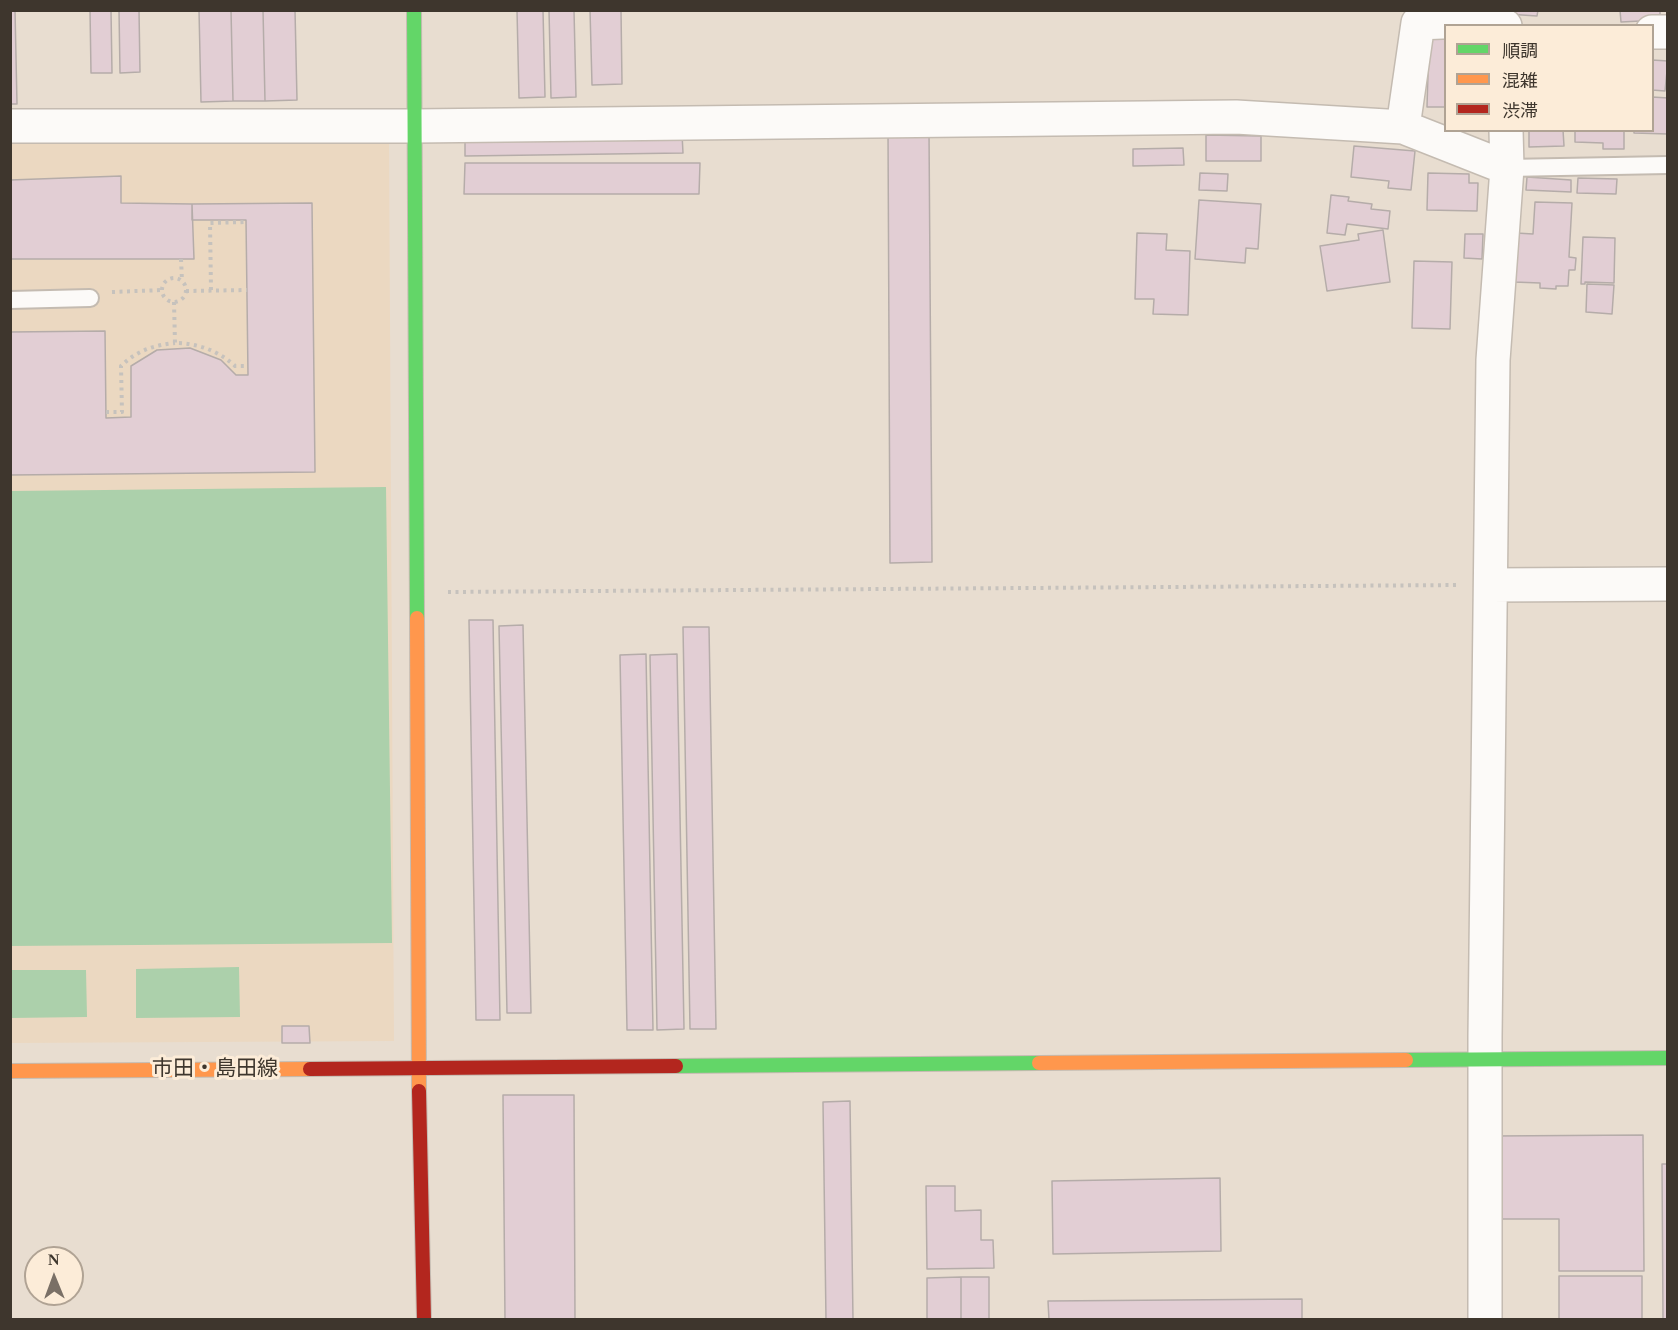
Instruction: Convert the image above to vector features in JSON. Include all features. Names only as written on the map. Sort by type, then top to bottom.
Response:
[{"type":"street","points":[[414,10],[419,1068],[424,1320]]},
{"type":"street","points":[[1403,127],[1418,23],[1497,21]]},
{"type":"street","points":[[10,126],[415,126],[1236,117],[1403,127],[1507,168]]},
{"type":"street","points":[[1485,1320],[1485,1060],[1492,360],[1507,168],[1506,132]]},
{"type":"street","points":[[1491,585],[1668,584]]},
{"type":"street","name":"市田・島田線","points":[[10,1071],[1668,1058]]},
{"type":"lane","points":[[1507,168],[1668,165]]},
{"type":"lane","points":[[10,300],[90,298]]},
{"type":"path","points":[[211,290],[210,223],[246,222]]},
{"type":"path","points":[[181,259],[182,280],[186,286],[183,299],[174,302],[165,299],[162,290],[164,282],[176,278],[182,280]]},
{"type":"path","points":[[90,298],[95,292],[162,290]]},
{"type":"path","points":[[186,291],[247,290]]},
{"type":"path","points":[[174,302],[175,343]]},
{"type":"path","points":[[105,412],[122,412],[121,366],[139,352],[153,346],[175,343],[194,344],[222,356],[236,366],[248,366]]},
{"type":"path","points":[[417,592],[1491,585]]},
{"type":"shaded area","points":[[389,137],[394,1041],[11,1043],[10,139]]},
{"type":"green space","points":[[386,487],[392,943],[11,946],[11,491]]},
{"type":"green space","points":[[239,967],[240,1017],[136,1018],[136,969]]},
{"type":"green space","points":[[10,970],[86,970],[87,1017],[11,1018]]},
{"type":"building","points":[[10,10],[15,10],[17,104],[10,104]]},
{"type":"building","points":[[90,10],[111,10],[112,73],[91,73]]},
{"type":"building","points":[[119,10],[139,10],[140,72],[120,73]]},
{"type":"building","points":[[199,10],[231,10],[233,101],[201,102]]},
{"type":"building","points":[[231,10],[263,10],[265,101],[233,101]]},
{"type":"building","points":[[263,10],[295,10],[297,100],[265,101]]},
{"type":"building","points":[[517,10],[543,10],[545,97],[519,98]]},
{"type":"building","points":[[549,10],[574,10],[576,97],[551,98]]},
{"type":"building","points":[[590,10],[621,10],[622,84],[592,85]]},
{"type":"building","points":[[1507,10],[1538,10],[1537,16],[1507,14]]},
{"type":"building","points":[[1620,10],[1660,10],[1660,20],[1621,22]]},
{"type":"building","points":[[1429,39],[1444,39],[1444,107],[1427,107]]},
{"type":"building","points":[[1654,60],[1668,61],[1665,91],[1654,90]]},
{"type":"building","points":[[1654,97],[1668,98],[1668,134],[1634,133],[1654,132]]},
{"type":"building","points":[[888,131],[929,131],[932,562],[890,563]]},
{"type":"building","points":[[1529,132],[1563,132],[1564,146],[1529,147]]},
{"type":"building","points":[[1575,132],[1624,132],[1624,149],[1603,149],[1603,143],[1575,142]]},
{"type":"building","points":[[682,134],[683,153],[465,156],[465,135]]},
{"type":"building","points":[[1206,135],[1261,136],[1261,161],[1206,161]]},
{"type":"building","points":[[1354,146],[1415,151],[1411,190],[1388,188],[1389,181],[1351,177]]},
{"type":"building","points":[[1183,148],[1184,165],[1133,166],[1133,149]]},
{"type":"building","points":[[465,163],[700,163],[699,194],[464,194]]},
{"type":"building","points":[[1200,173],[1228,174],[1227,191],[1199,190]]},
{"type":"building","points":[[1428,173],[1469,174],[1469,183],[1478,183],[1477,211],[1427,210]]},
{"type":"building","points":[[121,176],[121,203],[192,204],[194,259],[10,259],[10,180]]},
{"type":"building","points":[[1527,177],[1571,180],[1571,192],[1526,190]]},
{"type":"building","points":[[1578,178],[1617,179],[1616,194],[1577,193]]},
{"type":"building","points":[[1331,195],[1349,197],[1348,201],[1372,204],[1371,209],[1390,211],[1388,229],[1347,224],[1345,235],[1327,233]]},
{"type":"building","points":[[1199,200],[1261,204],[1258,249],[1246,248],[1245,263],[1195,259]]},
{"type":"building","points":[[1535,202],[1572,203],[1569,257],[1576,258],[1575,270],[1569,270],[1568,286],[1556,286],[1556,289],[1540,288],[1540,283],[1514,282],[1516,233],[1533,234]]},
{"type":"building","points":[[312,203],[315,472],[10,475],[10,332],[105,331],[106,418],[131,417],[131,366],[157,350],[190,348],[221,360],[236,375],[248,375],[246,220],[192,220],[192,204]]},
{"type":"building","points":[[1383,230],[1390,282],[1327,291],[1320,246],[1359,240],[1358,234]]},
{"type":"building","points":[[1137,233],[1167,234],[1166,250],[1190,251],[1188,315],[1153,314],[1154,299],[1135,299]]},
{"type":"building","points":[[1465,234],[1483,234],[1482,259],[1464,258]]},
{"type":"building","points":[[1583,237],[1615,238],[1614,283],[1585,282],[1581,284]]},
{"type":"building","points":[[1414,261],[1452,262],[1450,329],[1412,328]]},
{"type":"building","points":[[1587,284],[1614,285],[1612,314],[1586,312]]},
{"type":"building","points":[[469,620],[493,620],[500,1020],[476,1020]]},
{"type":"building","points":[[523,625],[531,1013],[507,1013],[499,626]]},
{"type":"building","points":[[683,627],[709,627],[716,1029],[690,1029]]},
{"type":"building","points":[[646,654],[653,1030],[627,1030],[620,655]]},
{"type":"building","points":[[677,654],[684,1029],[657,1030],[650,655]]},
{"type":"building","points":[[282,1026],[309,1026],[310,1043],[282,1043]]},
{"type":"building","points":[[503,1095],[574,1095],[575,1320],[505,1320]]},
{"type":"building","points":[[850,1101],[853,1320],[826,1320],[823,1102]]},
{"type":"building","points":[[1643,1135],[1644,1271],[1559,1271],[1559,1219],[1494,1219],[1494,1136]]},
{"type":"building","points":[[1662,1164],[1668,1164],[1668,1320],[1663,1320]]},
{"type":"building","points":[[1220,1178],[1221,1251],[1053,1254],[1052,1181]]},
{"type":"building","points":[[926,1186],[955,1186],[955,1211],[981,1210],[981,1240],[993,1240],[994,1268],[927,1269]]},
{"type":"building","points":[[1559,1276],[1642,1276],[1642,1320],[1559,1320]]},
{"type":"building","points":[[961,1277],[961,1320],[927,1320],[927,1278]]},
{"type":"building","points":[[961,1277],[989,1277],[989,1320],[961,1320]]},
{"type":"building","points":[[1302,1299],[1302,1320],[1049,1320],[1048,1301]]},
{"type":"traffic: fast","points":[[414,10],[417,618]]},
{"type":"traffic: fast","points":[[1406,1060],[1668,1058]]},
{"type":"traffic: fast","points":[[676,1066],[1039,1063]]},
{"type":"traffic: slow","points":[[417,618],[419,1091]]},
{"type":"traffic: slow","points":[[1039,1063],[1406,1060]]},
{"type":"traffic: slow","points":[[10,1071],[310,1069]]},
{"type":"traffic: jam","points":[[310,1069],[676,1066]]},
{"type":"traffic: jam","points":[[419,1091],[424,1320]]}]
